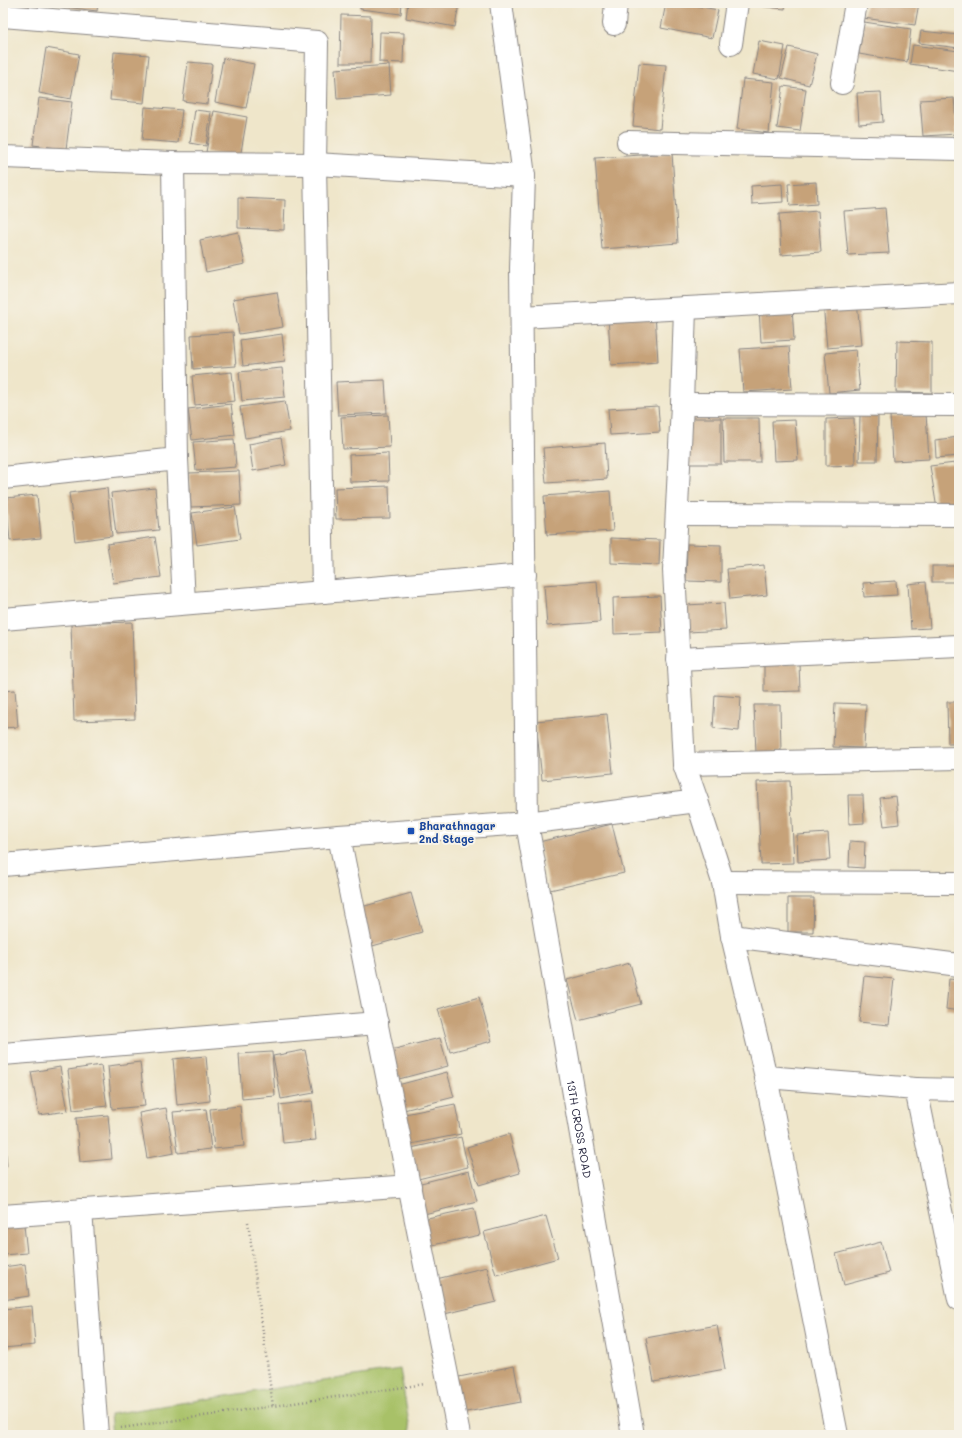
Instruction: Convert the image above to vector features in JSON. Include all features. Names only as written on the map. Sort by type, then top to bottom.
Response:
[{"type":"street","name":"13TH CROSS ROAD","points":[[501,3],[524,176],[521,268],[527,822],[633,1435]]},
{"type":"street","points":[[614,24],[616,3]]},
{"type":"street","points":[[731,44],[737,3]]},
{"type":"street","points":[[842,83],[856,3]]},
{"type":"street","points":[[3,16],[317,42],[315,164],[323,592]]},
{"type":"street","points":[[628,142],[959,149]]},
{"type":"street","points":[[3,157],[173,163],[315,164],[524,176]]},
{"type":"street","points":[[173,163],[177,459],[184,603]]},
{"type":"street","points":[[522,317],[959,293]]},
{"type":"street","points":[[685,308],[674,570],[684,764],[698,801],[723,882],[732,936],[766,1077],[837,1435]]},
{"type":"street","points":[[682,404],[959,405]]},
{"type":"street","points":[[3,478],[177,459]]},
{"type":"street","points":[[676,514],[959,515]]},
{"type":"street","points":[[3,619],[525,575]]},
{"type":"street","points":[[678,658],[959,646]]},
{"type":"street","points":[[684,764],[959,758]]},
{"type":"street","points":[[3,865],[339,836],[527,822],[698,801]]},
{"type":"street","points":[[339,836],[459,1435]]},
{"type":"street","points":[[723,882],[959,884]]},
{"type":"street","points":[[732,936],[959,965]]},
{"type":"street","points":[[3,1054],[377,1023]]},
{"type":"street","points":[[766,1077],[959,1090]]},
{"type":"street","points":[[916,1088],[959,1299]]},
{"type":"street","points":[[3,1216],[410,1186]]},
{"type":"street","points":[[81,1210],[97,1433]]},
{"type":"path","points":[[244,1199],[273,1406]]},
{"type":"path","points":[[97,1433],[448,1380]]},
{"type":"green space","points":[[400,1369],[411,1435],[112,1435],[110,1414]]},
{"type":"building","points":[[65,3],[98,3],[97,11],[65,7]]},
{"type":"building","points":[[360,3],[402,3],[401,14],[360,9]]},
{"type":"building","points":[[408,3],[459,3],[455,27],[406,18]]},
{"type":"building","points":[[666,3],[681,3],[718,10],[712,38],[661,28]]},
{"type":"building","points":[[740,3],[786,3],[785,9]]},
{"type":"building","points":[[866,3],[919,3],[915,25],[863,18]]},
{"type":"building","points":[[341,15],[371,16],[370,63],[340,63]]},
{"type":"building","points":[[864,22],[911,29],[907,62],[859,54]]},
{"type":"building","points":[[921,31],[959,35],[959,48],[919,43]]},
{"type":"building","points":[[380,32],[404,33],[403,63],[379,62]]},
{"type":"building","points":[[759,41],[785,46],[779,79],[753,74]]},
{"type":"building","points":[[913,45],[959,51],[959,71],[910,64]]},
{"type":"building","points":[[789,47],[817,54],[809,85],[781,78]]},
{"type":"building","points":[[46,48],[79,54],[71,99],[39,93]]},
{"type":"building","points":[[114,52],[149,55],[144,103],[110,100]]},
{"type":"building","points":[[223,58],[254,64],[246,108],[215,102]]},
{"type":"building","points":[[188,62],[212,64],[207,104],[183,101]]},
{"type":"building","points":[[639,63],[666,65],[660,129],[633,126]]},
{"type":"building","points":[[389,65],[391,95],[337,99],[335,69]]},
{"type":"building","points":[[743,79],[774,82],[769,133],[737,129]]},
{"type":"building","points":[[783,86],[806,89],[800,131],[777,128]]},
{"type":"building","points":[[881,92],[883,122],[859,124],[857,93]]},
{"type":"building","points":[[39,98],[72,102],[66,149],[33,145]]},
{"type":"building","points":[[954,98],[957,134],[923,136],[920,100]]},
{"type":"building","points":[[145,107],[182,110],[178,143],[142,140]]},
{"type":"building","points":[[195,110],[211,112],[206,146],[190,143]]},
{"type":"building","points":[[214,111],[247,117],[240,158],[206,152]]},
{"type":"building","points":[[672,153],[678,243],[602,249],[595,158]]},
{"type":"building","points":[[816,182],[817,204],[790,206],[788,184]]},
{"type":"building","points":[[782,184],[783,202],[752,204],[751,186]]},
{"type":"building","points":[[238,198],[285,200],[284,230],[238,228]]},
{"type":"building","points":[[885,208],[889,253],[848,255],[844,211]]},
{"type":"building","points":[[818,211],[821,252],[781,255],[779,214]]},
{"type":"building","points":[[238,232],[245,264],[206,272],[200,240]]},
{"type":"building","points":[[277,292],[283,327],[239,334],[233,299]]},
{"type":"building","points":[[857,301],[861,345],[827,348],[823,303]]},
{"type":"building","points":[[792,306],[794,340],[761,342],[759,309]]},
{"type":"building","points":[[655,313],[658,362],[611,365],[608,317]]},
{"type":"building","points":[[233,332],[236,366],[193,369],[191,335]]},
{"type":"building","points":[[282,334],[285,361],[243,366],[240,340]]},
{"type":"building","points":[[897,341],[932,342],[932,393],[896,392]]},
{"type":"building","points":[[789,346],[792,389],[743,392],[740,349]]},
{"type":"building","points":[[856,350],[860,390],[829,393],[825,353]]},
{"type":"building","points":[[282,368],[285,397],[242,401],[239,372]]},
{"type":"building","points":[[232,372],[235,401],[195,405],[192,376]]},
{"type":"building","points":[[385,380],[387,413],[338,415],[336,382]]},
{"type":"building","points":[[285,401],[290,431],[245,438],[240,407]]},
{"type":"building","points":[[231,404],[235,435],[192,440],[188,409]]},
{"type":"building","points":[[658,406],[660,432],[610,435],[608,409]]},
{"type":"building","points":[[926,414],[929,459],[893,461],[890,416]]},
{"type":"building","points":[[388,415],[390,447],[343,449],[341,417]]},
{"type":"building","points":[[860,415],[878,416],[877,461],[859,461]]},
{"type":"building","points":[[689,418],[721,418],[721,464],[689,464]]},
{"type":"building","points":[[723,418],[759,418],[760,462],[724,462]]},
{"type":"building","points":[[854,418],[855,465],[826,466],[826,419]]},
{"type":"building","points":[[795,420],[798,460],[774,461],[772,421]]},
{"type":"building","points":[[959,437],[959,456],[936,458],[935,440]]},
{"type":"building","points":[[281,438],[286,465],[253,471],[249,444]]},
{"type":"building","points":[[234,439],[236,467],[196,470],[193,442]]},
{"type":"building","points":[[605,443],[607,479],[546,483],[543,448]]},
{"type":"building","points":[[388,453],[389,481],[350,482],[349,455]]},
{"type":"building","points":[[955,463],[959,488],[959,505],[937,509],[930,466]]},
{"type":"building","points":[[239,471],[241,505],[191,507],[189,473]]},
{"type":"building","points":[[389,486],[390,518],[336,519],[335,488]]},
{"type":"building","points":[[107,488],[112,536],[75,541],[69,493]]},
{"type":"building","points":[[155,488],[159,530],[116,534],[111,493]]},
{"type":"building","points":[[610,491],[613,531],[547,535],[544,496]]},
{"type":"building","points":[[37,495],[41,538],[10,541],[6,498]]},
{"type":"building","points":[[235,507],[240,539],[197,545],[192,513]]},
{"type":"building","points":[[155,537],[161,577],[113,583],[107,544]]},
{"type":"building","points":[[611,538],[660,540],[659,565],[611,563]]},
{"type":"building","points":[[687,544],[721,545],[721,582],[686,581]]},
{"type":"building","points":[[764,565],[767,595],[730,599],[727,569]]},
{"type":"building","points":[[932,566],[959,566],[959,582],[932,582]]},
{"type":"building","points":[[597,581],[600,622],[547,626],[544,585]]},
{"type":"building","points":[[896,581],[897,595],[864,597],[863,583]]},
{"type":"building","points":[[926,582],[930,628],[911,629],[908,584]]},
{"type":"building","points":[[660,596],[662,632],[614,634],[613,598]]},
{"type":"building","points":[[724,603],[726,630],[688,632],[686,605]]},
{"type":"building","points":[[132,622],[135,719],[74,721],[71,624]]},
{"type":"building","points":[[799,663],[800,691],[764,692],[764,664]]},
{"type":"building","points":[[15,690],[18,727],[3,728],[3,691]]},
{"type":"building","points":[[715,695],[741,697],[739,731],[713,728]]},
{"type":"building","points":[[947,702],[959,702],[959,744],[948,744]]},
{"type":"building","points":[[835,703],[866,704],[864,748],[833,747]]},
{"type":"building","points":[[754,705],[780,705],[781,752],[756,753]]},
{"type":"building","points":[[607,714],[613,773],[542,780],[536,721]]},
{"type":"building","points":[[790,781],[794,863],[761,864],[757,782]]},
{"type":"building","points":[[848,795],[863,795],[864,823],[849,824]]},
{"type":"building","points":[[896,796],[899,824],[884,826],[880,798]]},
{"type":"building","points":[[612,824],[624,873],[550,890],[539,842]]},
{"type":"building","points":[[828,833],[830,860],[798,862],[797,835]]},
{"type":"building","points":[[850,841],[865,842],[864,868],[849,867]]},
{"type":"building","points":[[411,893],[422,932],[369,947],[358,908]]},
{"type":"building","points":[[788,898],[814,898],[813,932],[788,932]]},
{"type":"building","points":[[630,963],[641,1004],[578,1020],[567,980]]},
{"type":"building","points":[[864,976],[894,979],[889,1025],[859,1022]]},
{"type":"building","points":[[949,979],[959,980],[959,1011],[946,1009]]},
{"type":"building","points":[[479,997],[492,1041],[450,1052],[438,1009]]},
{"type":"building","points":[[440,1038],[448,1066],[399,1079],[391,1050]]},
{"type":"building","points":[[305,1050],[314,1093],[281,1099],[273,1056]]},
{"type":"building","points":[[272,1052],[275,1096],[242,1099],[239,1054]]},
{"type":"building","points":[[206,1056],[210,1101],[177,1105],[173,1059]]},
{"type":"building","points":[[140,1062],[145,1106],[112,1109],[108,1066]]},
{"type":"building","points":[[101,1065],[107,1106],[73,1110],[68,1070]]},
{"type":"building","points":[[60,1067],[68,1111],[39,1115],[31,1072]]},
{"type":"building","points":[[447,1072],[454,1097],[400,1111],[394,1086]]},
{"type":"building","points":[[312,1101],[316,1140],[283,1143],[279,1105]]},
{"type":"building","points":[[455,1104],[461,1134],[406,1145],[400,1115]]},
{"type":"building","points":[[240,1106],[244,1146],[214,1149],[210,1109]]},
{"type":"building","points":[[166,1108],[174,1153],[147,1158],[139,1113]]},
{"type":"building","points":[[206,1109],[211,1149],[178,1153],[173,1112]]},
{"type":"building","points":[[108,1115],[112,1159],[80,1162],[76,1118]]},
{"type":"building","points":[[4,1132],[7,1167],[3,1167]]},
{"type":"building","points":[[509,1134],[520,1173],[479,1185],[467,1147]]},
{"type":"building","points":[[461,1137],[468,1167],[418,1179],[411,1148]]},
{"type":"building","points":[[469,1171],[477,1201],[420,1215],[413,1185]]},
{"type":"building","points":[[474,1208],[480,1235],[428,1246],[423,1219]]},
{"type":"building","points":[[23,1216],[27,1253],[3,1255],[3,1218]]},
{"type":"building","points":[[546,1216],[558,1258],[496,1275],[484,1232]]},
{"type":"building","points":[[881,1242],[889,1273],[844,1285],[836,1254]]},
{"type":"building","points":[[25,1264],[29,1296],[3,1300],[3,1267]]},
{"type":"building","points":[[487,1267],[496,1302],[440,1315],[432,1280]]},
{"type":"building","points":[[32,1306],[35,1345],[3,1348],[3,1309]]},
{"type":"building","points":[[717,1325],[725,1369],[654,1382],[646,1338]]},
{"type":"building","points":[[514,1366],[521,1402],[461,1413],[454,1378]]},
{"type":"place","name":"Bharathnagar 2nd Stage","points":[[411,831]]}]
